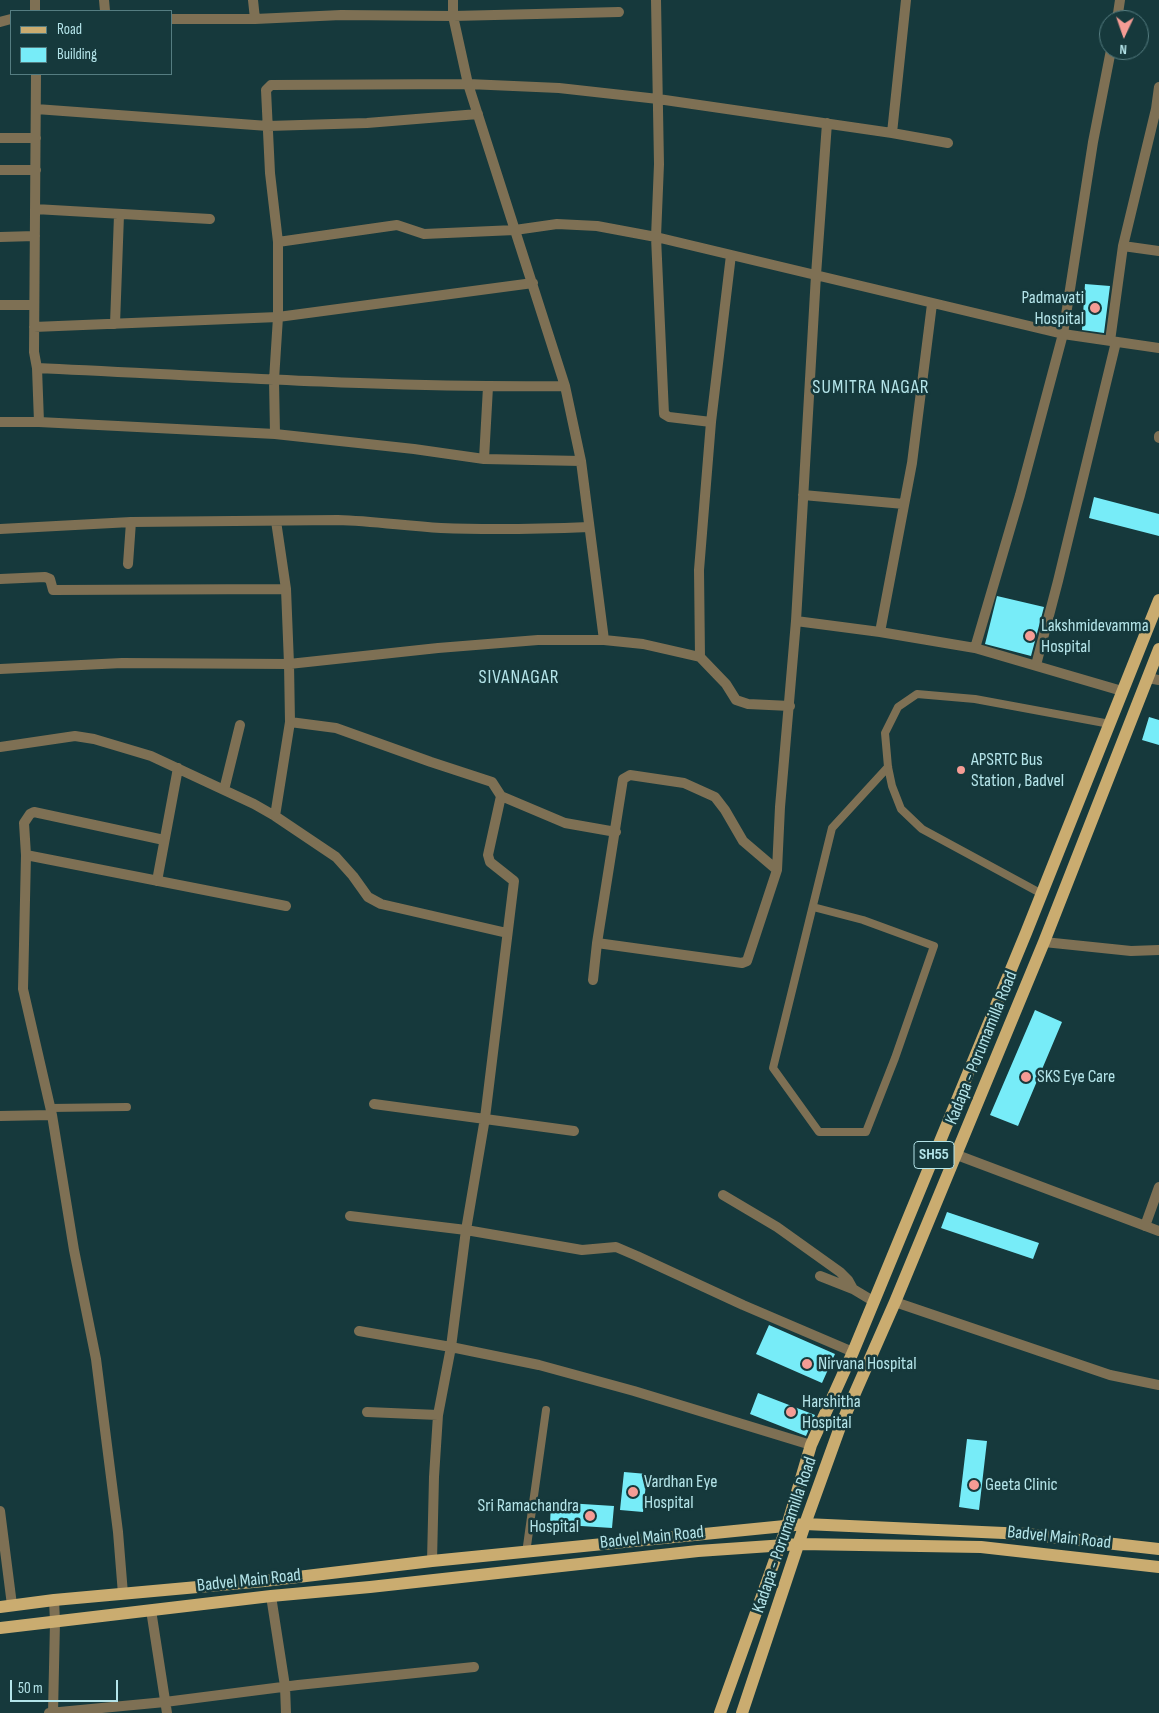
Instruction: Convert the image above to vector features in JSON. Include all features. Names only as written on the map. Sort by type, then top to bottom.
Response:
[{"type":"main road","name":"SH55","points":[[720,1713],[779,1545],[788,1526],[811,1445],[874,1301],[1042,894],[1159,600]]},
{"type":"main road","name":"Kadapa - Porumamilla Road","points":[[742,1713],[840,1426],[895,1302],[1153,679],[1159,648]]},
{"type":"main road","name":"Badvel Main Road","points":[[6,1606],[805,1524],[1026,1534],[1159,1549]]},
{"type":"main road","name":"Badvel Main Road","points":[[0,1628],[271,1596],[370,1587],[698,1550],[779,1545],[981,1547],[1159,1567]]},
{"type":"street","points":[[253,0],[255,19]]},
{"type":"street","points":[[453,0],[452,16],[468,84],[565,386],[581,461],[604,640]]},
{"type":"street","points":[[656,0],[659,164],[656,237],[664,414],[669,417],[711,422]]},
{"type":"street","points":[[892,133],[906,0]]},
{"type":"street","points":[[172,19],[619,12]]},
{"type":"street","points":[[976,648],[1063,334],[1093,142],[1109,60]]},
{"type":"street","points":[[36,75],[34,352],[37,368],[39,422]]},
{"type":"street","points":[[274,434],[274,380],[278,317],[278,242],[266,90],[271,85],[468,84],[559,88],[658,99],[827,123],[948,143]]},
{"type":"street","points":[[1036,665],[1058,581],[1113,342],[1123,246],[1156,109],[1159,87]]},
{"type":"street","points":[[36,109],[268,126],[367,123],[478,114]]},
{"type":"street","points":[[597,943],[742,963],[747,961],[777,870],[780,807],[796,621],[816,275],[827,123]]},
{"type":"street","points":[[0,138],[36,138]]},
{"type":"street","points":[[0,170],[36,170]]},
{"type":"street","points":[[35,209],[210,219]]},
{"type":"street","points":[[115,324],[118,215]]},
{"type":"street","points":[[278,242],[397,226],[424,234],[515,230],[557,224],[597,226],[656,237],[1063,334],[1159,348]]},
{"type":"street","points":[[0,237],[35,236]]},
{"type":"street","points":[[1123,246],[1159,251]]},
{"type":"street","points":[[700,657],[699,570],[711,422],[731,255]]},
{"type":"street","points":[[34,327],[278,317],[533,283]]},
{"type":"street","points":[[880,632],[912,463],[932,304]]},
{"type":"street","points":[[0,305],[34,305]]},
{"type":"street","points":[[37,368],[274,380],[488,387],[565,386]]},
{"type":"street","points":[[484,459],[488,387]]},
{"type":"street","points":[[0,422],[39,422],[274,434],[414,449],[484,459],[581,461]]},
{"type":"street","points":[[803,495],[904,504]]},
{"type":"street","points":[[0,528],[131,522],[276,521],[366,521],[440,528],[553,529],[589,527]]},
{"type":"street","points":[[275,816],[290,722],[286,589],[276,521]]},
{"type":"street","points":[[128,564],[131,522]]},
{"type":"street","points":[[0,579],[45,577],[50,580],[53,590],[286,589]]},
{"type":"street","points":[[796,621],[880,632],[976,648],[1122,691]]},
{"type":"street","points":[[0,669],[122,663],[289,664],[438,648],[538,640],[604,640],[643,644],[700,657],[726,684],[736,700],[748,704],[790,706]]},
{"type":"street","points":[[290,722],[336,728],[492,782],[500,796],[565,823],[616,832]]},
{"type":"street","points":[[224,790],[240,725]]},
{"type":"street","points":[[0,746],[75,736],[94,739],[151,756],[254,804],[275,816],[336,857],[368,897],[381,904],[507,933]]},
{"type":"street","points":[[157,881],[178,768]]},
{"type":"street","points":[[593,980],[597,943],[623,779],[630,774],[684,783],[715,797],[743,841],[777,870]]},
{"type":"street","points":[[432,1561],[438,1414],[451,1347],[466,1230],[486,1118],[514,881],[490,862],[488,855],[500,796]]},
{"type":"street","points":[[123,1594],[118,1532],[96,1359],[74,1250],[51,1111],[23,990],[26,855],[24,823],[30,814],[34,812],[164,840]]},
{"type":"street","points":[[26,855],[286,906]]},
{"type":"street","points":[[1044,942],[1131,952],[1159,950]]},
{"type":"street","points":[[374,1104],[574,1131]]},
{"type":"street","points":[[0,1116],[51,1111]]},
{"type":"street","points":[[956,1155],[1159,1231]]},
{"type":"street","points":[[1145,1226],[1159,1187]]},
{"type":"street","points":[[723,1195],[777,1227],[840,1272],[853,1289]]},
{"type":"street","points":[[350,1216],[466,1230],[582,1250],[616,1247],[743,1306],[852,1352]]},
{"type":"street","points":[[820,1276],[853,1289],[874,1301]]},
{"type":"street","points":[[895,1302],[1110,1375],[1159,1385]]},
{"type":"street","points":[[359,1332],[451,1347],[539,1365],[634,1391],[811,1445]]},
{"type":"street","points":[[367,1412],[438,1414]]},
{"type":"street","points":[[0,1511],[6,1606]]},
{"type":"street","points":[[271,1596],[285,1686],[286,1713]]},
{"type":"street","points":[[54,1600],[54,1713]]},
{"type":"street","points":[[151,1610],[166,1708]]},
{"type":"street","points":[[49,1713],[166,1708],[285,1686],[474,1667]]},
{"type":"lane","points":[[1042,894],[922,829],[901,809],[892,786],[888,767],[885,732],[898,707],[917,694],[975,699],[1110,724]]},
{"type":"lane","points":[[813,907],[863,920],[934,946],[895,1058],[866,1132],[818,1132],[773,1068],[832,828],[888,767]]},
{"type":"lane","points":[[51,1111],[127,1107]]},
{"type":"lane","points":[[526,1553],[546,1410]]},
{"type":"building","points":[[1085,284],[1110,286],[1104,333],[1082,330]]},
{"type":"building","points":[[1094,497],[1159,514],[1159,536],[1089,518]]},
{"type":"building","points":[[997,596],[1044,607],[1031,656],[985,644]]},
{"type":"building","points":[[1149,717],[1159,720],[1159,745],[1142,740]]},
{"type":"building","points":[[1035,1010],[1062,1022],[1018,1126],[990,1115]]},
{"type":"building","points":[[947,1212],[1039,1243],[1033,1259],[941,1228]]},
{"type":"building","points":[[769,1325],[835,1354],[822,1383],[756,1354]]},
{"type":"building","points":[[758,1393],[815,1415],[806,1436],[750,1414]]},
{"type":"building","points":[[967,1439],[987,1441],[979,1510],[959,1507]]},
{"type":"building","points":[[624,1472],[647,1474],[643,1512],[620,1510]]},
{"type":"building","points":[[551,1502],[614,1506],[612,1528],[550,1524]]},
{"type":"place","name":"Padmavati Hospital","points":[[1095,308]]},
{"type":"place","name":"Lakshmidevamma Hospital","points":[[1030,636]]},
{"type":"place","name":"APSRTC Bus Station , Badvel","points":[[961,770]]},
{"type":"place","name":"SKS Eye Care","points":[[1026,1077]]},
{"type":"place","name":"Nirvana Hospital","points":[[807,1364]]},
{"type":"place","name":"Harshitha Hospital","points":[[791,1412]]},
{"type":"place","name":"Geeta Clinic","points":[[974,1485]]},
{"type":"place","name":"Vardhan Eye Hospital","points":[[633,1492]]},
{"type":"place","name":"Sri Ramachandra Hospital","points":[[590,1516]]},
{"type":"district","name":"SUMITRA NAGAR","points":[[871,388]]},
{"type":"district","name":"SIVANAGAR","points":[[519,678]]}]
